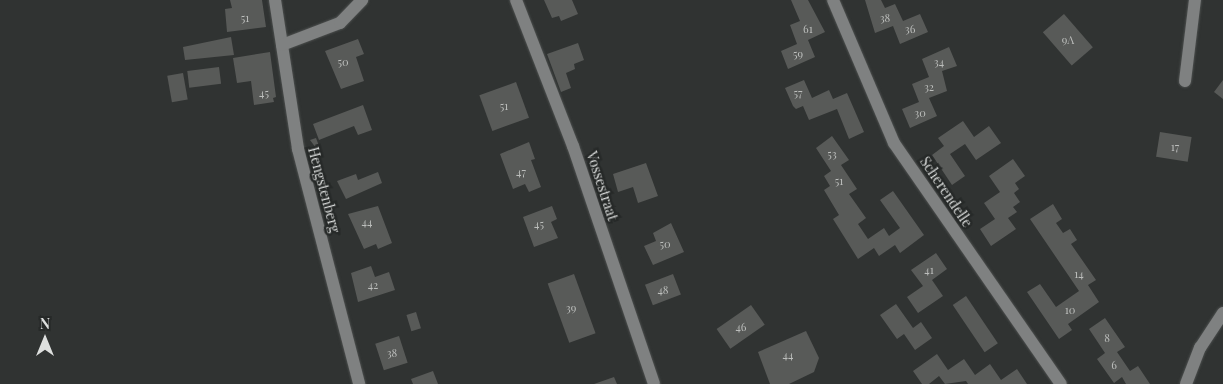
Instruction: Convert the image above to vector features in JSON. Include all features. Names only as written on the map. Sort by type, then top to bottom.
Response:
[{"type":"street","name":"Hengstenberg","points":[[275,0],[298,149],[359,384]]},
{"type":"street","points":[[282,45],[340,23],[362,0]]},
{"type":"street","name":"Vossestraat","points":[[516,0],[573,146],[654,384]]},
{"type":"street","name":"Scherendelle","points":[[834,0],[894,143],[1062,384]]},
{"type":"street","points":[[1185,81],[1195,0]]},
{"type":"street","points":[[1186,384],[1200,348],[1223,313]]},
{"type":"building","points":[[230,0],[262,0],[266,27],[227,32],[225,9],[232,8]]},
{"type":"building","points":[[544,0],[572,0],[578,14],[561,21],[559,16],[552,18]]},
{"type":"building","points":[[791,0],[808,0],[825,32],[808,40],[815,57],[788,69],[781,51],[797,44],[790,25],[800,21]]},
{"type":"building","points":[[865,0],[881,0],[885,8],[895,4],[903,21],[920,14],[928,32],[900,44],[893,26],[875,33]]},
{"type":"building","points":[[1064,14],[1093,47],[1072,66],[1043,32]]},
{"type":"building","points":[[231,37],[234,55],[185,60],[183,47]]},
{"type":"building","points":[[358,39],[364,54],[356,57],[364,81],[341,89],[325,51]]},
{"type":"building","points":[[578,43],[584,60],[574,64],[575,69],[566,73],[571,88],[561,92],[547,54]]},
{"type":"building","points":[[949,47],[957,66],[942,71],[947,91],[929,98],[937,116],[910,128],[902,109],[919,102],[912,84],[929,77],[922,59]]},
{"type":"building","points":[[270,52],[276,97],[273,98],[274,102],[254,105],[251,81],[237,83],[233,58]]},
{"type":"building","points":[[219,67],[221,84],[189,88],[187,71]]},
{"type":"building","points":[[183,73],[188,100],[172,102],[167,76]]},
{"type":"building","points":[[804,80],[812,98],[829,90],[833,99],[847,93],[864,132],[849,139],[837,109],[809,120],[803,106],[796,109],[785,88]]},
{"type":"building","points":[[1223,80],[1223,99],[1214,92]]},
{"type":"building","points":[[516,82],[529,118],[492,131],[479,95]]},
{"type":"building","points":[[363,105],[372,130],[358,135],[354,126],[319,140],[313,124]]},
{"type":"building","points":[[963,121],[974,137],[989,126],[1001,143],[976,160],[965,144],[950,154],[965,176],[952,185],[932,155],[944,146],[938,138]]},
{"type":"building","points":[[1160,132],[1192,137],[1188,162],[1156,157]]},
{"type":"building","points":[[832,136],[849,160],[841,165],[857,189],[849,194],[866,218],[858,224],[868,239],[884,228],[889,236],[900,228],[880,200],[893,191],[924,235],[900,253],[895,245],[879,256],[874,248],[858,259],[833,219],[839,215],[824,190],[830,186],[824,176],[831,171],[816,148]]},
{"type":"building","points":[[316,138],[319,146],[316,148],[310,140]]},
{"type":"building","points":[[529,142],[535,159],[531,160],[541,187],[529,192],[525,184],[513,189],[500,154]]},
{"type":"building","points":[[1013,159],[1025,176],[1015,183],[1019,189],[1014,193],[1020,202],[1013,207],[1017,212],[1008,218],[1016,229],[991,246],[980,229],[995,219],[984,203],[1000,192],[989,176]]},
{"type":"building","points":[[646,163],[658,196],[638,203],[633,187],[618,192],[613,174]]},
{"type":"building","points":[[378,172],[382,183],[346,199],[337,181],[356,174],[358,180]]},
{"type":"building","points":[[1053,204],[1062,219],[1056,223],[1063,233],[1070,229],[1077,240],[1071,244],[1096,280],[1088,285],[1099,302],[1068,324],[1072,330],[1059,339],[1027,292],[1040,284],[1056,307],[1079,291],[1030,219]]},
{"type":"building","points":[[378,206],[392,243],[378,249],[376,244],[364,249],[348,214]]},
{"type":"building","points":[[552,206],[557,219],[551,222],[558,238],[534,247],[523,217]]},
{"type":"building","points":[[671,223],[684,252],[653,265],[644,246],[656,241],[653,233]]},
{"type":"building","points":[[936,253],[947,269],[932,280],[943,296],[918,313],[907,297],[923,286],[911,270]]},
{"type":"building","points":[[371,266],[375,277],[389,272],[395,290],[358,302],[351,273]]},
{"type":"building","points":[[574,274],[596,333],[569,343],[548,284]]},
{"type":"building","points":[[673,274],[681,295],[653,305],[645,285]]},
{"type":"building","points":[[966,296],[998,343],[985,352],[953,305]]},
{"type":"building","points":[[896,304],[913,328],[921,322],[932,338],[915,350],[904,334],[897,339],[880,315]]},
{"type":"building","points":[[751,305],[765,325],[730,349],[717,329]]},
{"type":"building","points":[[416,312],[421,328],[411,331],[406,315]]},
{"type":"building","points":[[1105,318],[1125,347],[1117,352],[1130,371],[1138,366],[1150,384],[1126,384],[1122,377],[1114,383],[1097,359],[1105,353],[1089,329]]},
{"type":"building","points":[[806,331],[819,358],[814,372],[789,384],[770,384],[758,352]]},
{"type":"building","points":[[399,336],[408,363],[384,370],[375,344]]},
{"type":"building","points":[[937,354],[948,370],[964,359],[975,375],[990,364],[1001,380],[1017,369],[1027,384],[968,384],[966,381],[945,384],[939,376],[929,384],[922,384],[913,371]]},
{"type":"building","points":[[433,371],[438,384],[413,384],[411,379]]},
{"type":"building","points":[[614,377],[617,384],[594,384]]}]
